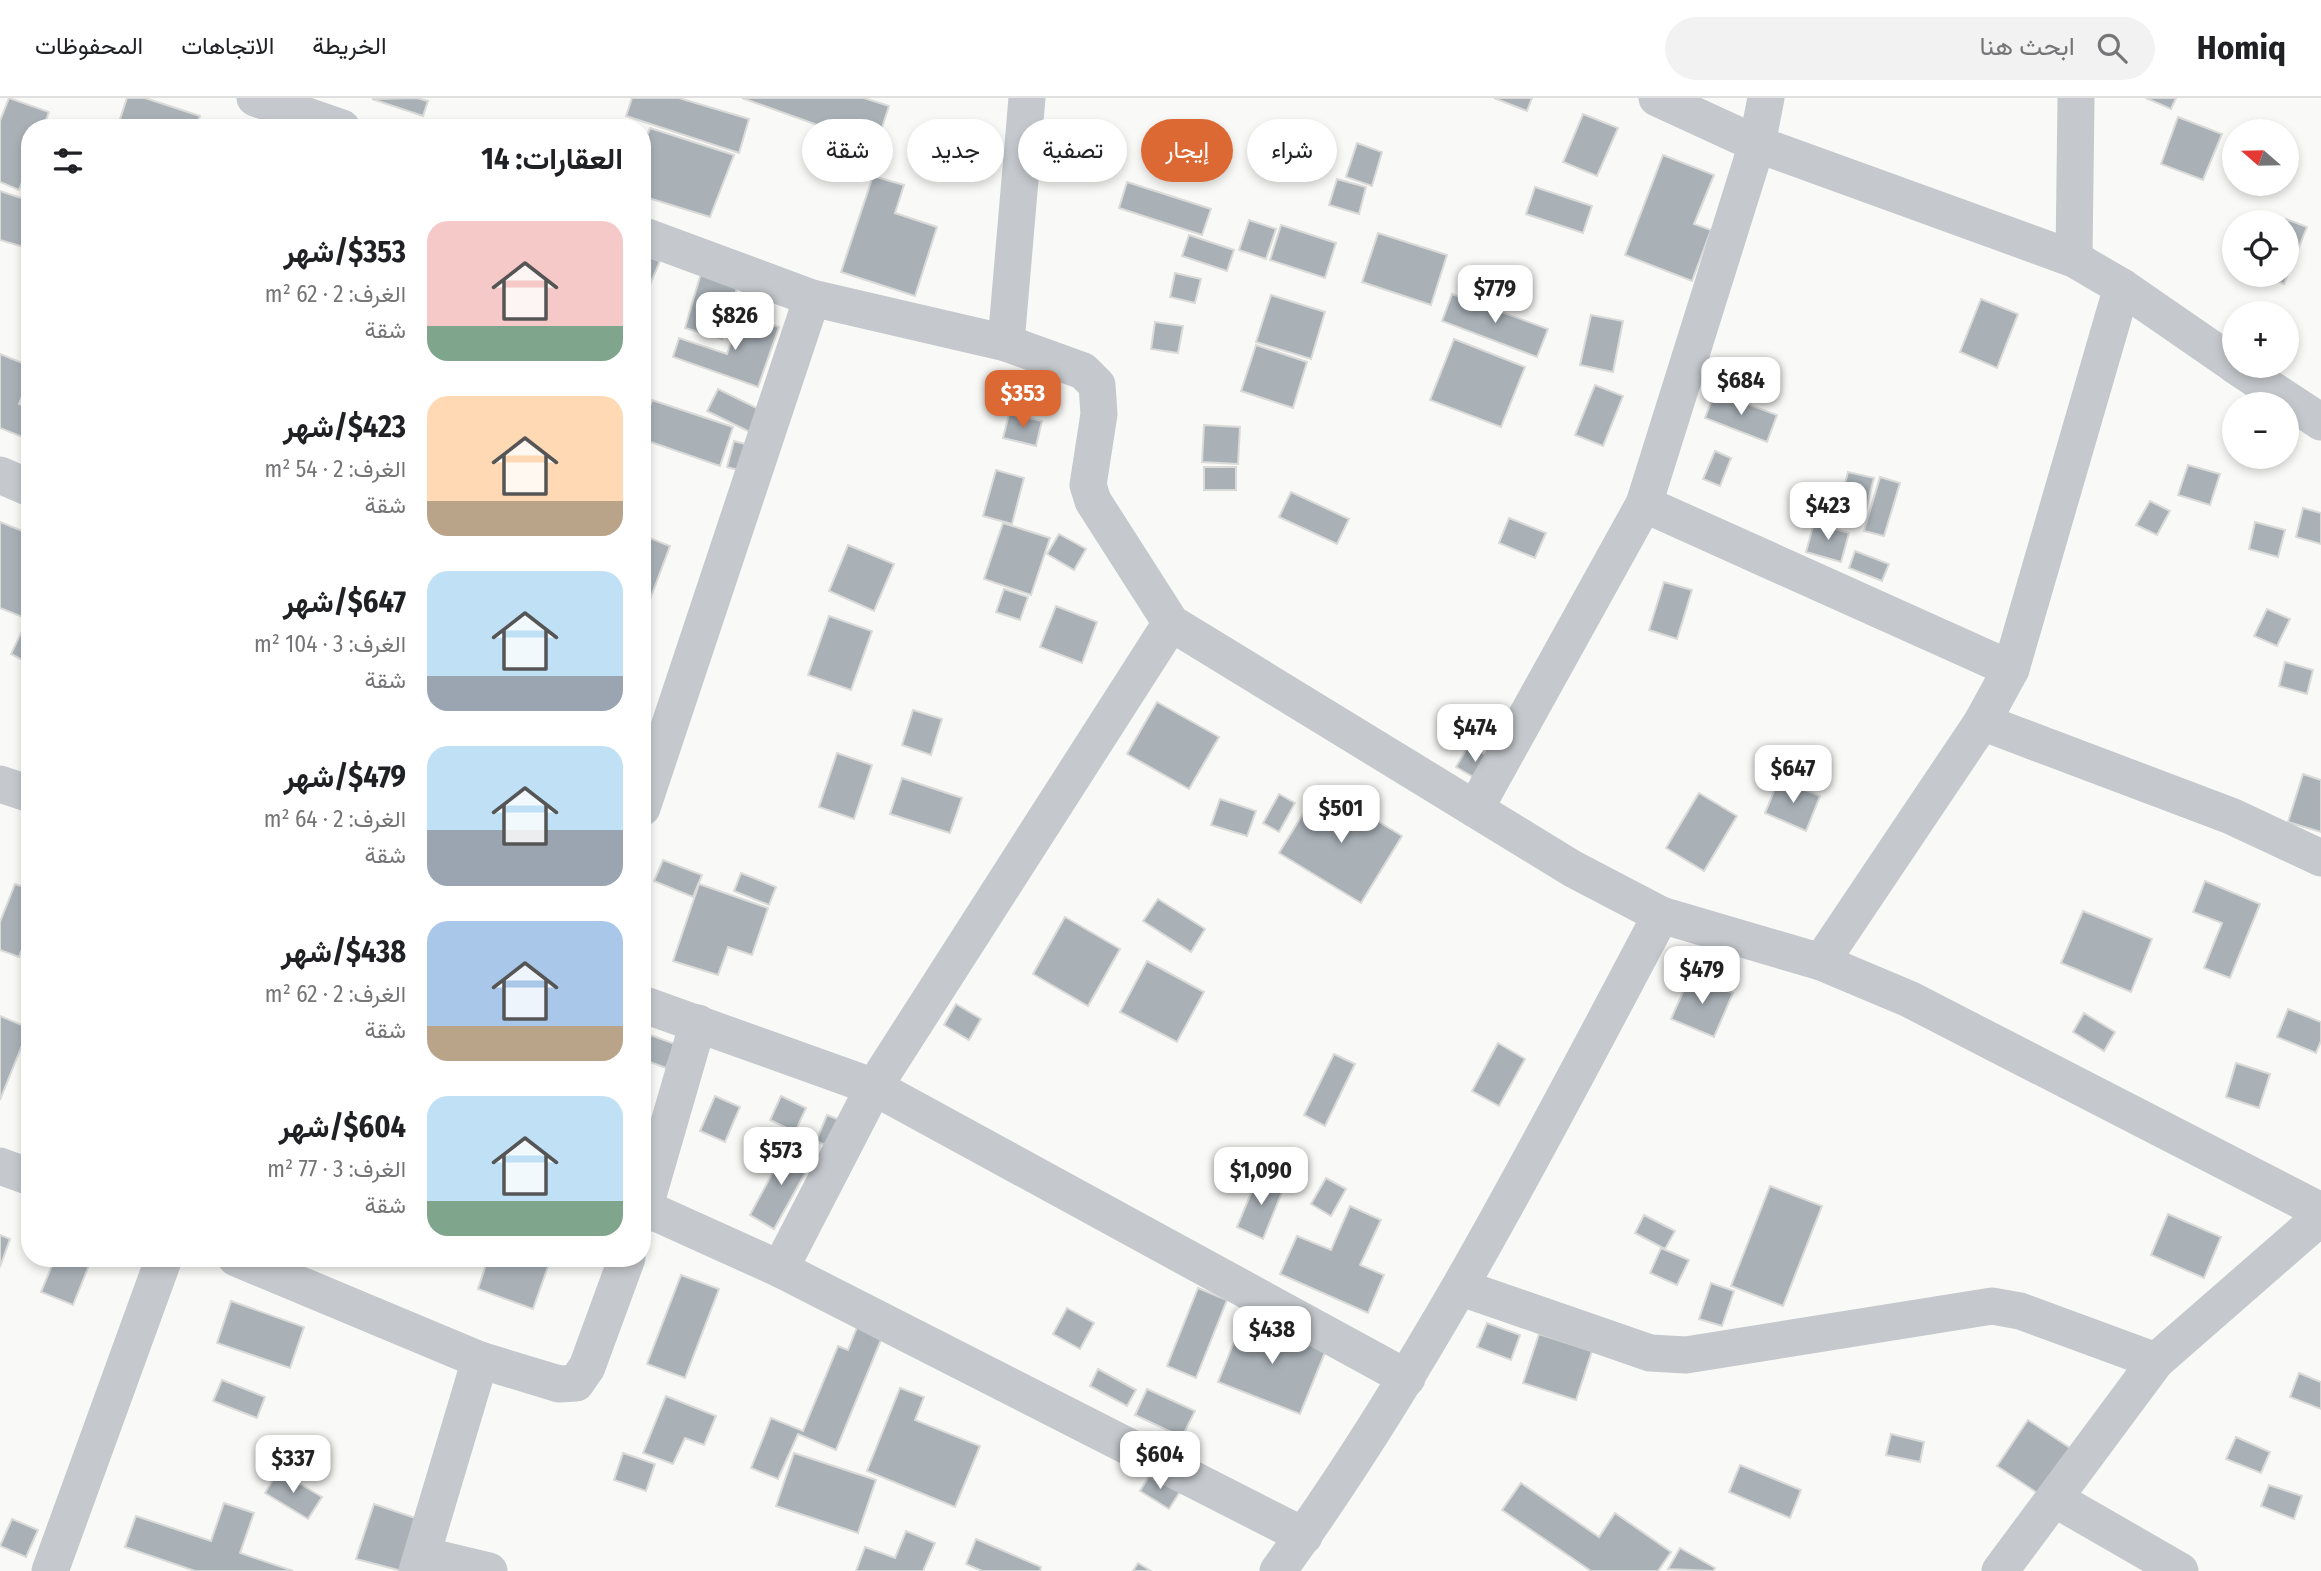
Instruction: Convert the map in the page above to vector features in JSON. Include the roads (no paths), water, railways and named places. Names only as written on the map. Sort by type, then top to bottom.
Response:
[{"type":"street","points":[[255,98],[298,119]]},
{"type":"street","points":[[1006,343],[1027,98]]},
{"type":"street","points":[[1657,98],[1757,144],[2074,259],[2122,287],[2222,355]]},
{"type":"street","points":[[1475,809],[1644,504],[1757,144],[1766,98]]},
{"type":"street","points":[[2074,259],[2076,98]]},
{"type":"street","points":[[651,238],[812,298],[1006,343],[1083,371],[1097,385],[1099,414],[1088,485],[1102,517],[1171,622],[1573,869],[1661,915],[1821,962],[1909,999],[2321,1211]]},
{"type":"street","points":[[1821,962],[1982,722],[2011,669],[2122,287]]},
{"type":"street","points":[[651,752],[812,298]]},
{"type":"street","points":[[2255,378],[2321,422]]},
{"type":"street","points":[[0,475],[21,484]]},
{"type":"street","points":[[1644,504],[2011,669]]},
{"type":"street","points":[[780,1269],[874,1087],[1171,622]]},
{"type":"street","points":[[1982,722],[2231,816],[2321,858]]},
{"type":"street","points":[[0,784],[21,791]]},
{"type":"street","points":[[1278,1571],[1304,1536],[1407,1378],[1462,1288],[1661,915]]},
{"type":"street","points":[[651,1007],[874,1087],[1407,1378]]},
{"type":"street","points":[[651,1188],[698,1024]]},
{"type":"street","points":[[0,1166],[21,1174]]},
{"type":"street","points":[[651,1215],[780,1269],[1304,1536]]},
{"type":"street","points":[[2000,1571],[2156,1361],[2321,1217]]},
{"type":"street","points":[[50,1571],[161,1267]]},
{"type":"street","points":[[258,1267],[480,1360],[559,1384],[576,1383],[587,1367],[624,1267]]},
{"type":"street","points":[[1462,1288],[1650,1353],[1686,1355],[1992,1306],[2020,1311],[2156,1361]]},
{"type":"street","points":[[480,1360],[419,1563],[488,1571]]},
{"type":"street","points":[[2055,1499],[2180,1571]]}]
